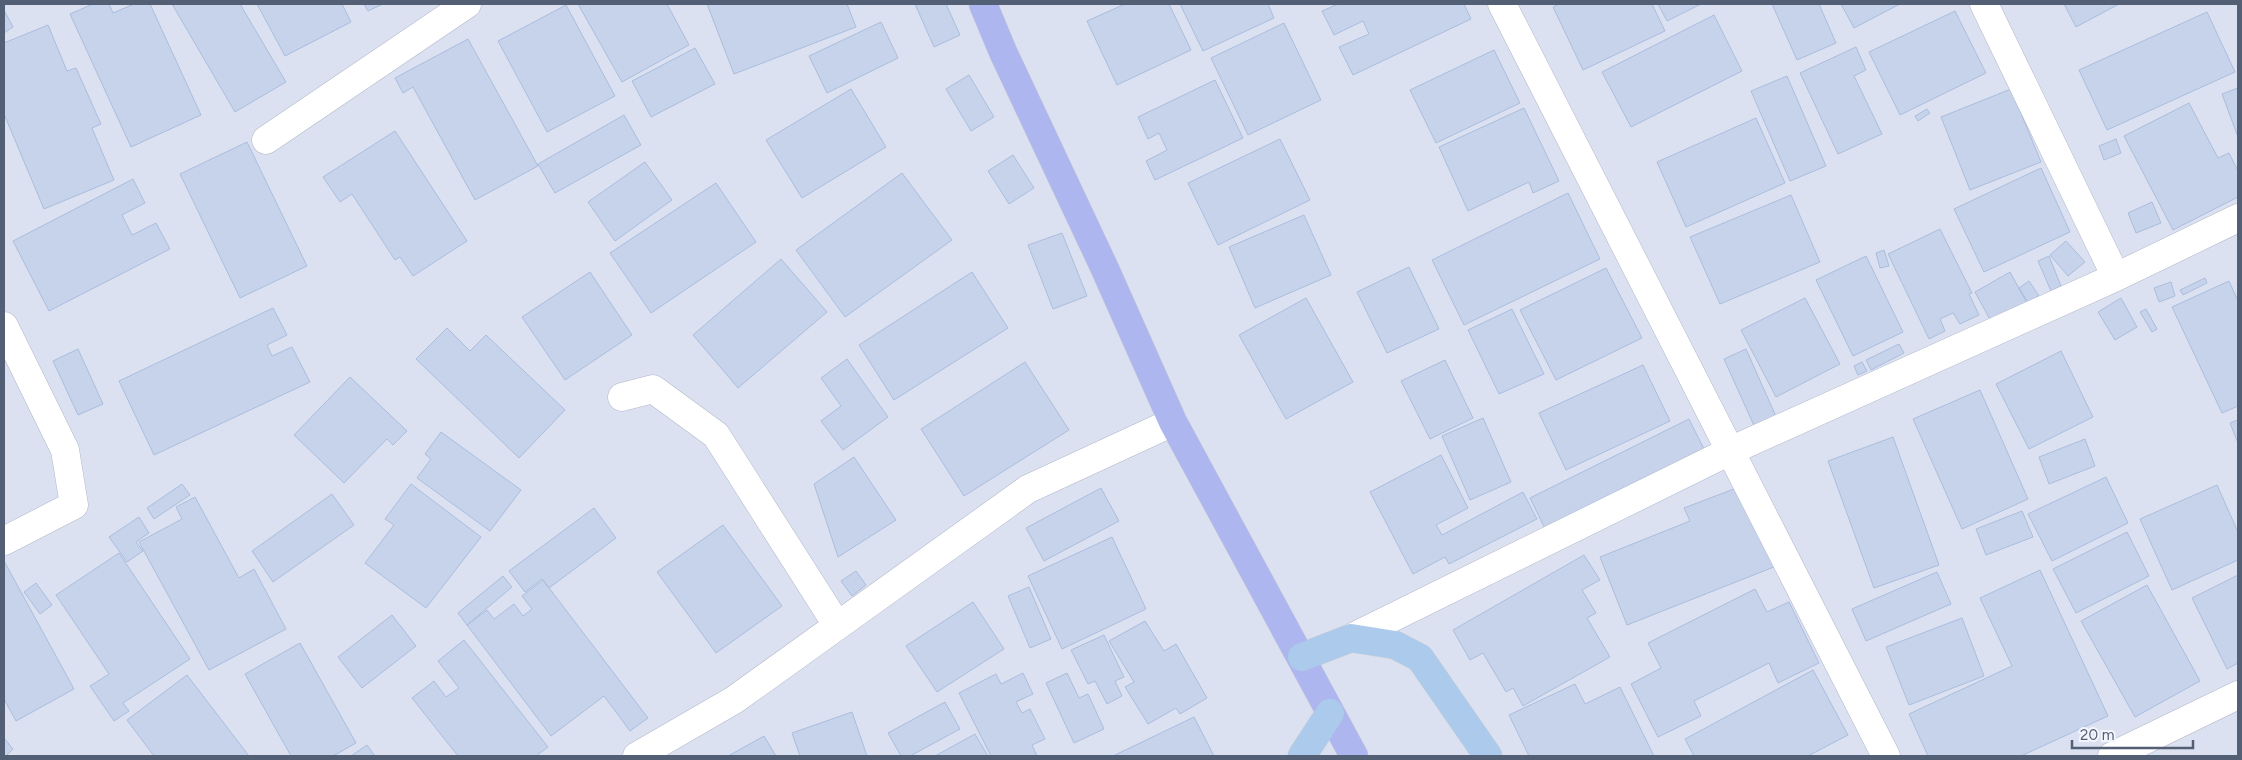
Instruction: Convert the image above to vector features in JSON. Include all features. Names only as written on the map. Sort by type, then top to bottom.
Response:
[{"type":"highway","points":[[1302,657],[1351,638],[1396,645],[1420,658],[1488,756]]},
{"type":"highway","points":[[1302,756],[1330,713]]},
{"type":"main road","points":[[983,4],[1003,52],[1105,269],[1173,422],[1354,756]]},
{"type":"street","points":[[1502,4],[1886,756]]},
{"type":"street","points":[[1984,4],[2116,277]]},
{"type":"street","points":[[266,140],[458,6]]},
{"type":"street","points":[[1351,638],[1730,451],[2116,277],[2238,218]]},
{"type":"street","points":[[4,326],[65,450],[74,505],[4,540]]},
{"type":"street","points":[[622,397],[653,389],[716,435],[837,624]]},
{"type":"street","points":[[637,756],[734,700],[837,624],[1028,489],[1173,422]]},
{"type":"street","points":[[2112,756],[2238,695]]},
{"type":"shaded area","points":[[4,4],[2238,4],[2238,756],[4,756]]},
{"type":"building","points":[[93,4],[109,4],[113,13],[134,4],[150,4],[201,115],[131,147],[70,14]]},
{"type":"building","points":[[172,4],[240,4],[286,82],[235,112]]},
{"type":"building","points":[[257,4],[342,4],[351,22],[285,56]]},
{"type":"building","points":[[364,4],[383,4],[368,11]]},
{"type":"building","points":[[578,4],[667,4],[689,45],[622,82]]},
{"type":"building","points":[[707,4],[847,4],[856,27],[734,74]]},
{"type":"building","points":[[915,4],[946,4],[960,35],[934,47]]},
{"type":"building","points":[[1125,4],[1169,4],[1191,50],[1117,85],[1087,21]]},
{"type":"building","points":[[1180,4],[1268,4],[1274,18],[1203,51]]},
{"type":"building","points":[[1338,4],[1464,4],[1471,19],[1353,75],[1339,47],[1369,34],[1363,21],[1334,35],[1322,11]]},
{"type":"building","points":[[1559,4],[1652,4],[1665,31],[1583,70],[1553,7]]},
{"type":"building","points":[[1658,4],[1701,4],[1667,21]]},
{"type":"building","points":[[1772,4],[1819,4],[1836,43],[1797,60]]},
{"type":"building","points":[[1841,4],[1900,4],[1854,28]]},
{"type":"building","points":[[2064,4],[2119,4],[2076,27]]},
{"type":"building","points":[[566,5],[615,96],[547,132],[498,41]]},
{"type":"building","points":[[4,10],[13,27],[4,33]]},
{"type":"building","points":[[1955,11],[1986,73],[1900,115],[1869,52]]},
{"type":"building","points":[[2207,12],[2235,72],[2107,130],[2079,70]]},
{"type":"building","points":[[1714,15],[1742,71],[1631,127],[1602,72]]},
{"type":"building","points":[[881,22],[898,58],[827,93],[809,56]]},
{"type":"building","points":[[1284,23],[1321,100],[1248,135],[1211,58]]},
{"type":"building","points":[[48,25],[67,71],[76,68],[101,124],[92,128],[114,180],[44,209],[4,114],[4,43]]},
{"type":"building","points":[[468,39],[538,166],[475,200],[413,87],[403,93],[395,78]]},
{"type":"building","points":[[1856,47],[1866,70],[1854,76],[1882,134],[1838,154],[1800,73]]},
{"type":"building","points":[[695,48],[715,84],[651,117],[632,81]]},
{"type":"building","points":[[1494,50],[1520,103],[1436,143],[1410,90]]},
{"type":"building","points":[[969,75],[994,117],[971,131],[946,89]]},
{"type":"building","points":[[1787,76],[1826,166],[1790,181],[1751,91]]},
{"type":"building","points":[[1215,80],[1243,138],[1155,180],[1146,161],[1167,150],[1159,133],[1148,139],[1138,117]]},
{"type":"building","points":[[2238,88],[2238,137],[2222,94]]},
{"type":"building","points":[[851,89],[886,147],[802,198],[766,140]]},
{"type":"building","points":[[2011,89],[2041,162],[1970,190],[1941,117]]},
{"type":"building","points":[[2189,103],[2218,158],[2229,153],[2238,171],[2238,197],[2173,230],[2124,136]]},
{"type":"building","points":[[1524,108],[1559,181],[1533,193],[1529,182],[1468,211],[1439,147]]},
{"type":"building","points":[[1927,109],[1930,113],[1918,121],[1915,116]]},
{"type":"building","points":[[624,115],[641,145],[555,193],[538,164]]},
{"type":"building","points":[[1756,118],[1785,183],[1686,227],[1657,162]]},
{"type":"building","points":[[395,131],[467,241],[413,276],[400,257],[395,260],[352,194],[340,202],[323,177]]},
{"type":"building","points":[[1280,139],[1310,200],[1218,245],[1188,183]]},
{"type":"building","points":[[2116,139],[2121,153],[2104,160],[2099,146]]},
{"type":"building","points":[[247,142],[307,266],[240,298],[180,174]]},
{"type":"building","points":[[1013,155],[1034,188],[1009,204],[988,171]]},
{"type":"building","points":[[645,162],[672,200],[615,241],[588,202]]},
{"type":"building","points":[[2041,168],[2070,232],[1984,272],[1954,209]]},
{"type":"building","points":[[902,173],[952,240],[845,317],[796,250]]},
{"type":"building","points":[[133,179],[145,203],[122,215],[132,235],[156,223],[170,249],[49,311],[13,241]]},
{"type":"building","points":[[716,183],[756,242],[651,313],[610,253]]},
{"type":"building","points":[[1568,193],[1600,259],[1464,325],[1432,260]]},
{"type":"building","points":[[1791,195],[1820,262],[1720,304],[1690,237]]},
{"type":"building","points":[[2152,202],[2161,223],[2136,233],[2128,213]]},
{"type":"building","points":[[1304,215],[1331,275],[1255,308],[1229,247]]},
{"type":"building","points":[[1940,229],[1972,293],[1969,294],[1979,315],[1960,324],[1953,313],[1940,319],[1945,331],[1929,339],[1888,254]]},
{"type":"building","points":[[1062,233],[1087,296],[1053,309],[1028,245]]},
{"type":"building","points":[[2066,241],[2085,262],[2068,276],[2050,255]]},
{"type":"building","points":[[1884,250],[1889,266],[1880,268],[1876,253]]},
{"type":"building","points":[[1866,256],[1903,332],[1853,356],[1816,280]]},
{"type":"building","points":[[2049,256],[2061,286],[2051,291],[2038,261]]},
{"type":"building","points":[[781,259],[827,312],[738,388],[693,335]]},
{"type":"building","points":[[1409,267],[1439,329],[1387,353],[1357,292]]},
{"type":"building","points":[[1606,268],[1642,338],[1556,380],[1520,310]]},
{"type":"building","points":[[590,272],[632,335],[565,380],[522,317]]},
{"type":"building","points":[[972,272],[1008,328],[894,400],[859,345]]},
{"type":"building","points":[[2010,272],[2027,303],[1992,323],[1975,292]]},
{"type":"building","points":[[2205,278],[2207,283],[2183,295],[2180,290]]},
{"type":"building","points":[[2029,281],[2039,296],[2028,302],[2019,288]]},
{"type":"building","points":[[2229,281],[2238,301],[2238,406],[2222,413],[2172,307]]},
{"type":"building","points":[[2171,282],[2175,296],[2159,302],[2154,288]]},
{"type":"building","points":[[1306,298],[1353,382],[1286,419],[1239,335]]},
{"type":"building","points":[[1805,298],[1840,364],[1776,397],[1741,330]]},
{"type":"building","points":[[2121,298],[2137,327],[2115,340],[2098,312]]},
{"type":"building","points":[[273,308],[287,335],[267,345],[272,356],[292,347],[310,382],[154,455],[119,381]]},
{"type":"building","points":[[1512,309],[1544,374],[1499,394],[1468,330]]},
{"type":"building","points":[[2146,309],[2157,329],[2152,332],[2140,312]]},
{"type":"building","points":[[447,328],[470,351],[486,335],[565,410],[519,458],[416,359]]},
{"type":"building","points":[[1899,344],[1904,353],[1871,370],[1866,360]]},
{"type":"building","points":[[78,349],[103,404],[78,415],[53,361]]},
{"type":"building","points":[[1746,349],[1778,421],[1756,430],[1724,359]]},
{"type":"building","points":[[2061,351],[2093,417],[2029,449],[1996,384]]},
{"type":"building","points":[[847,359],[888,417],[843,450],[821,421],[841,406],[821,378]]},
{"type":"building","points":[[1445,360],[1473,418],[1430,439],[1401,381]]},
{"type":"building","points":[[1025,362],[1069,430],[964,496],[921,429]]},
{"type":"building","points":[[1862,362],[1867,371],[1858,375],[1854,366]]},
{"type":"building","points":[[1643,365],[1670,421],[1566,470],[1539,413]]},
{"type":"building","points":[[350,377],[407,431],[393,445],[387,439],[344,483],[294,435]]},
{"type":"building","points":[[1980,390],[2028,499],[1962,529],[1913,419]]},
{"type":"building","points":[[1483,418],[1511,482],[1470,500],[1442,436]]},
{"type":"building","points":[[1689,419],[1706,453],[1547,533],[1530,498]]},
{"type":"building","points":[[2238,420],[2238,443],[2230,423]]},
{"type":"building","points":[[441,432],[521,490],[490,531],[417,478],[431,459],[425,454]]},
{"type":"building","points":[[1893,437],[1939,565],[1874,588],[1828,461]]},
{"type":"building","points":[[2085,439],[2095,466],[2049,484],[2039,457]]},
{"type":"building","points":[[1441,455],[1468,508],[1436,525],[1442,535],[1523,492],[1537,519],[1449,564],[1445,557],[1413,574],[1370,492]]},
{"type":"building","points":[[854,457],[896,520],[838,557],[814,484]]},
{"type":"building","points":[[2106,477],[2128,523],[2052,561],[2028,514]]},
{"type":"building","points":[[182,484],[190,495],[154,519],[147,508]]},
{"type":"building","points":[[411,484],[481,537],[426,608],[365,563],[394,525],[385,519]]},
{"type":"building","points":[[1747,484],[1779,565],[1627,625],[1600,557],[1690,521],[1684,508]]},
{"type":"building","points":[[2217,485],[2238,532],[2238,560],[2172,590],[2140,519]]},
{"type":"building","points":[[1101,488],[1119,521],[1044,561],[1026,528]]},
{"type":"building","points":[[332,494],[354,525],[273,582],[252,551]]},
{"type":"building","points":[[195,497],[239,578],[254,569],[286,629],[209,670],[139,542],[182,519],[176,507]]},
{"type":"building","points":[[594,508],[616,538],[549,588],[542,579],[525,592],[509,571]]},
{"type":"building","points":[[2022,511],[2033,537],[1986,555],[1976,529]]},
{"type":"building","points":[[139,517],[149,533],[136,542],[143,551],[127,562],[109,537]]},
{"type":"building","points":[[723,525],[782,606],[716,653],[657,572]]},
{"type":"building","points":[[2127,532],[2149,576],[2076,613],[2053,569]]},
{"type":"building","points":[[1112,537],[1146,609],[1062,649],[1028,576]]},
{"type":"building","points":[[119,553],[190,659],[123,703],[129,711],[114,721],[90,686],[109,674],[56,595]]},
{"type":"building","points":[[1584,555],[1600,580],[1582,590],[1596,613],[1587,618],[1610,657],[1523,706],[1513,688],[1506,692],[1483,653],[1470,660],[1453,630]]},
{"type":"building","points":[[4,561],[74,689],[16,721],[4,699]]},
{"type":"building","points":[[2040,570],[2108,716],[2021,756],[1928,756],[1909,714],[2012,666],[1980,598]]},
{"type":"building","points":[[856,571],[866,585],[852,596],[841,581]]},
{"type":"building","points":[[1937,572],[1951,604],[1866,641],[1852,609]]},
{"type":"building","points":[[2238,575],[2238,663],[2227,669],[2192,598]]},
{"type":"building","points":[[503,576],[512,587],[467,625],[458,613]]},
{"type":"building","points":[[543,580],[648,718],[630,731],[604,696],[551,736],[467,625],[487,610],[494,619],[514,604],[523,616],[532,609],[522,596]]},
{"type":"building","points":[[36,583],[52,605],[40,614],[24,592]]},
{"type":"building","points":[[2147,585],[2200,681],[2135,717],[2081,621]]},
{"type":"building","points":[[1029,587],[1051,639],[1030,648],[1008,596]]},
{"type":"building","points":[[1755,589],[1767,612],[1789,602],[1819,663],[1778,683],[1769,663],[1694,701],[1701,716],[1658,737],[1631,684],[1661,668],[1648,643]]},
{"type":"building","points":[[973,602],[1004,649],[937,692],[906,646]]},
{"type":"building","points":[[392,615],[416,646],[362,688],[338,657]]},
{"type":"building","points":[[1962,618],[1984,676],[1909,705],[1886,647]]},
{"type":"building","points":[[1145,621],[1164,651],[1176,644],[1207,698],[1180,714],[1176,708],[1148,724],[1125,687],[1134,682],[1109,641]]},
{"type":"building","points":[[1104,635],[1124,677],[1115,681],[1122,696],[1107,704],[1095,681],[1088,684],[1071,650]]},
{"type":"building","points":[[464,640],[548,747],[536,756],[458,756],[412,698],[434,681],[446,697],[459,688],[438,661]]},
{"type":"building","points":[[300,643],[356,743],[333,756],[291,756],[245,674]]},
{"type":"building","points":[[1813,670],[1848,735],[1808,756],[1694,756],[1685,739]]},
{"type":"building","points":[[1023,673],[1033,694],[1016,702],[1022,713],[1030,709],[1045,739],[1032,745],[1037,756],[991,756],[959,693],[996,674],[1001,684]]},
{"type":"building","points":[[1067,673],[1079,698],[1088,694],[1104,729],[1074,743],[1046,683]]},
{"type":"building","points":[[187,675],[249,756],[154,756],[127,720]]},
{"type":"building","points":[[1575,684],[1585,704],[1620,687],[1654,756],[1529,756],[1509,715]]},
{"type":"building","points":[[945,702],[960,729],[910,756],[901,756],[888,733]]},
{"type":"building","points":[[852,712],[867,756],[800,756],[792,733]]},
{"type":"building","points":[[1194,717],[1214,756],[1113,756]]},
{"type":"building","points":[[975,734],[988,756],[935,756]]},
{"type":"building","points":[[764,736],[776,756],[728,756]]},
{"type":"building","points":[[4,738],[13,749],[6,756],[4,756]]},
{"type":"building","points":[[367,745],[375,756],[351,756]]}]
